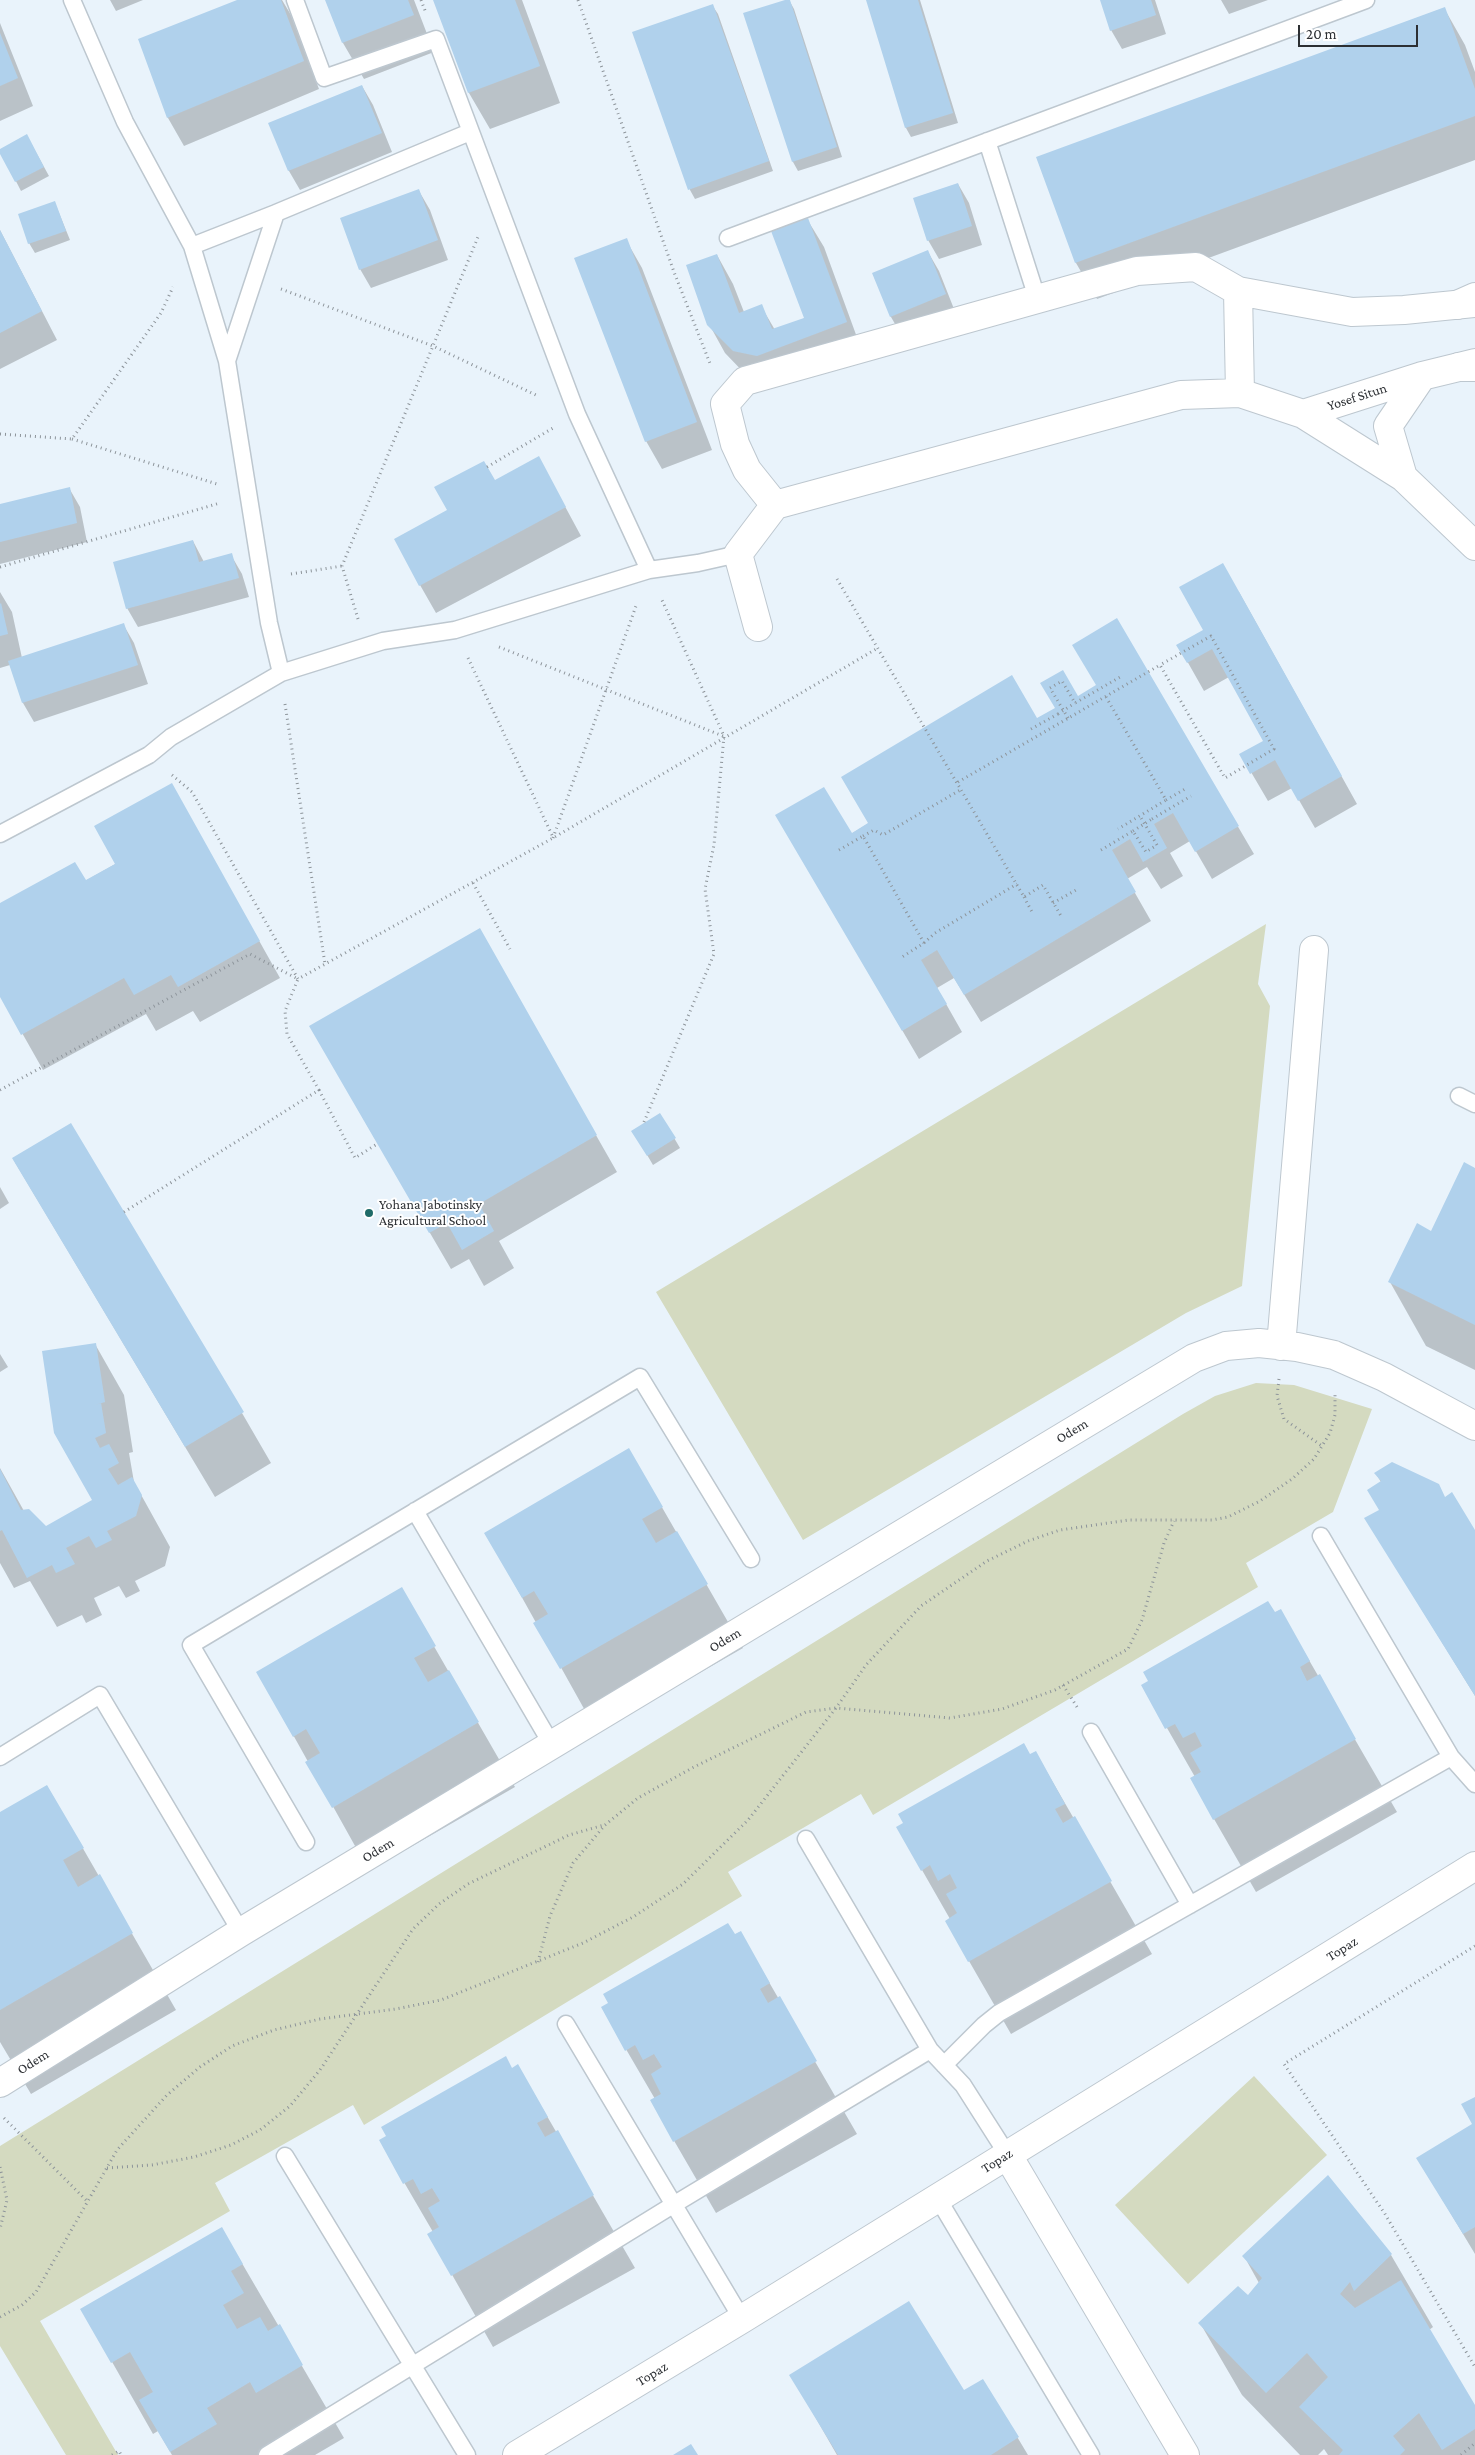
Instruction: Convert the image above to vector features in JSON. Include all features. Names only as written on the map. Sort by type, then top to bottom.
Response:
[{"type":"street","points":[[776,505],[747,470],[735,444],[726,404],[745,382],[1137,271],[1196,267],[1238,291],[1352,312],[1404,310],[1469,302]]},
{"type":"street","points":[[1238,291],[1240,393]]},
{"type":"street","name":"Yosef Situn","points":[[1303,414],[1422,376],[1470,366]]},
{"type":"street","points":[[1403,477],[1388,426],[1422,376]]},
{"type":"street","points":[[758,627],[738,554],[776,505],[1181,395],[1240,393],[1303,414],[1403,477],[1475,546]]},
{"type":"street","points":[[1281,1346],[1314,950]]},
{"type":"street","name":"Odem","points":[[0,2083],[241,1932],[1194,1358],[1226,1346],[1259,1343],[1297,1346],[1334,1355],[1384,1377],[1475,1426]]},
{"type":"street","name":"Topaz","points":[[517,2455],[742,2319],[1475,1866]]},
{"type":"street","points":[[1007,2154],[1185,2455]]},
{"type":"lane","points":[[72,0],[125,122],[192,246],[226,361],[269,622],[281,673]]},
{"type":"lane","points":[[295,0],[324,78],[436,39],[577,414],[649,570]]},
{"type":"lane","points":[[728,238],[1366,0]]},
{"type":"lane","points":[[192,246],[470,132]]},
{"type":"lane","points":[[988,141],[1037,298]]},
{"type":"lane","points":[[226,361],[276,213]]},
{"type":"lane","points":[[0,834],[149,755],[171,737],[281,673],[366,646],[455,630],[649,570],[698,563],[738,554]]},
{"type":"lane","points":[[1459,1096],[1475,1104]]},
{"type":"lane","points":[[306,1842],[190,1645],[640,1377],[751,1559]]},
{"type":"lane","points":[[415,1511],[552,1745]]},
{"type":"lane","points":[[1321,1536],[1451,1757],[1475,1784]]},
{"type":"lane","points":[[0,1757],[100,1695],[241,1932]]},
{"type":"lane","points":[[1091,1732],[1190,1905]]},
{"type":"lane","points":[[944,2065],[999,2013],[1451,1757]]},
{"type":"lane","points":[[806,1839],[930,2050],[963,2085],[1007,2154]]},
{"type":"lane","points":[[566,2024],[742,2319]]},
{"type":"lane","points":[[267,2455],[673,2205],[930,2050]]},
{"type":"lane","points":[[285,2156],[414,2365],[467,2455]]},
{"type":"lane","points":[[937,2198],[1091,2455]]},
{"type":"path","points":[[578,0],[674,272],[726,404]]},
{"type":"path","points":[[366,646],[342,566],[495,197]]},
{"type":"path","points":[[72,439],[160,313],[192,246]]},
{"type":"path","points":[[254,280],[433,346],[577,414]]},
{"type":"path","points":[[487,467],[577,414]]},
{"type":"path","points":[[0,434],[72,439],[248,494]]},
{"type":"path","points":[[0,567],[248,494]]},
{"type":"path","points":[[314,570],[342,566]]},
{"type":"path","points":[[553,838],[649,570]]},
{"type":"path","points":[[644,1122],[714,954],[705,889],[714,845],[724,736],[649,570]]},
{"type":"path","points":[[837,579],[958,782],[1032,912]]},
{"type":"path","points":[[455,630],[724,736]]},
{"type":"path","points":[[455,630],[553,838]]},
{"type":"path","points":[[958,782],[1068,718],[1106,697],[1160,665],[1211,636],[1274,749],[1225,778],[1160,665]]},
{"type":"path","points":[[377,1144],[356,1158],[287,1034],[285,1011],[298,979],[553,838],[724,736],[878,648]]},
{"type":"path","points":[[281,673],[325,964]]},
{"type":"path","points":[[1031,730],[1122,676]]},
{"type":"path","points":[[1068,718],[1050,688],[1062,681],[1075,703]]},
{"type":"path","points":[[1106,697],[1166,800]]},
{"type":"path","points":[[839,850],[874,830],[883,834],[962,789]]},
{"type":"path","points":[[1118,829],[1185,789]]},
{"type":"path","points":[[192,792],[298,979]]},
{"type":"path","points":[[1101,850],[1191,796]]},
{"type":"path","points":[[1133,831],[1146,852],[1157,845],[1140,816]]},
{"type":"path","points":[[863,836],[924,944]]},
{"type":"path","points":[[472,883],[510,949]]},
{"type":"path","points":[[902,958],[924,944],[935,933],[1017,884]]},
{"type":"path","points":[[1024,897],[1043,885],[1061,916]]},
{"type":"path","points":[[1053,903],[1076,890]]},
{"type":"path","points":[[0,1090],[250,954],[298,979]]},
{"type":"path","points":[[124,1212],[319,1090]]},
{"type":"path","points":[[1281,1346],[1277,1396],[1284,1419],[1322,1446]]},
{"type":"path","points":[[0,2317],[22,2305],[36,2292],[60,2254],[117,2150],[167,2095],[200,2067],[232,2046],[274,2030],[320,2019],[441,2000],[583,1944],[633,1918],[683,1884],[748,1820],[836,1708],[866,1665],[916,1612],[987,1561],[1028,1541],[1060,1530],[1128,1520],[1212,1520],[1228,1517],[1260,1501],[1292,1479],[1314,1459],[1330,1433],[1335,1415],[1334,1355]]},
{"type":"path","points":[[538,1962],[550,1916],[573,1863],[604,1825],[638,1798],[694,1767],[806,1712],[836,1708],[950,1718],[1002,1709],[1055,1690],[1128,1649],[1142,1620],[1164,1543],[1174,1521]]},
{"type":"path","points":[[106,2168],[152,2165],[194,2157],[230,2145],[260,2130],[290,2106],[320,2070],[412,1929],[439,1904],[468,1884],[569,1834],[604,1825]]},
{"type":"path","points":[[1475,1946],[1284,2064],[1385,2214],[1475,2367]]},
{"type":"path","points":[[0,2114],[88,2202]]},
{"type":"path","points":[[0,2167],[7,2200],[0,2229]]},
{"type":"path","points":[[1461,2455],[1475,2443]]},
{"type":"path","points":[[112,2455],[118,2451],[121,2455]]},
{"type":"green space","points":[[1266,924],[1258,984],[1270,1006],[1242,1286],[1186,1313],[803,1540],[656,1292]]},
{"type":"green space","points":[[1256,1383],[1294,1385],[1372,1409],[1333,1512],[1246,1563],[1258,1587],[873,1815],[861,1794],[728,1872],[742,1896],[364,2125],[353,2105],[215,2183],[230,2211],[40,2321],[118,2455],[66,2455],[0,2346],[0,2146],[1183,1414],[1215,1396]]},
{"type":"green space","points":[[1254,2076],[1327,2155],[1188,2284],[1115,2205]]},
{"type":"building","points":[[237,0],[281,0],[304,61],[167,118],[138,39]]},
{"type":"building","points":[[325,0],[408,0],[414,15],[342,43]]},
{"type":"building","points":[[433,0],[515,0],[540,66],[468,93]]},
{"type":"building","points":[[790,0],[837,147],[792,162],[743,13]]},
{"type":"building","points":[[866,0],[918,0],[953,113],[905,128]]},
{"type":"building","points":[[1100,0],[1151,0],[1156,15],[1110,31]]},
{"type":"building","points":[[713,4],[769,161],[688,190],[632,32]]},
{"type":"building","points":[[1445,7],[1475,89],[1475,116],[1075,263],[1036,157]]},
{"type":"building","points":[[0,33],[18,78],[0,86]]},
{"type":"building","points":[[362,85],[382,133],[288,171],[268,123]]},
{"type":"building","points":[[27,134],[44,167],[15,182],[0,154],[0,149]]},
{"type":"building","points":[[958,183],[972,226],[927,241],[913,198]]},
{"type":"building","points":[[419,189],[438,240],[359,270],[340,218]]},
{"type":"building","points":[[55,201],[66,231],[28,244],[18,214]]},
{"type":"building","points":[[808,218],[847,322],[757,356],[733,351],[707,325],[686,265],[717,254],[739,313],[762,304],[772,329],[804,318],[771,231]]},
{"type":"building","points":[[0,230],[42,311],[0,333]]},
{"type":"building","points":[[627,238],[697,422],[645,442],[574,258]]},
{"type":"building","points":[[928,250],[946,294],[890,317],[872,273]]},
{"type":"building","points":[[539,456],[566,507],[419,586],[394,539],[447,510],[434,487],[484,461],[495,480]]},
{"type":"building","points":[[70,487],[77,523],[0,542],[0,504]]},
{"type":"building","points":[[193,540],[199,562],[232,553],[239,578],[126,609],[113,562]]},
{"type":"building","points":[[1223,563],[1342,776],[1298,801],[1275,760],[1250,774],[1239,754],[1263,741],[1212,649],[1187,663],[1176,645],[1203,630],[1179,587]]},
{"type":"building","points":[[0,604],[8,634],[0,636]]},
{"type":"building","points":[[1117,618],[1239,826],[1195,852],[1173,813],[1154,824],[1167,848],[1143,862],[1130,839],[1112,850],[1136,892],[964,995],[937,950],[921,960],[947,1004],[902,1031],[775,815],[824,787],[852,833],[868,823],[841,777],[1012,675],[1037,718],[1055,708],[1040,683],[1063,670],[1078,696],[1096,685],[1072,645]]},
{"type":"building","points":[[124,623],[138,665],[22,703],[8,661]]},
{"type":"building","points":[[172,783],[260,941],[178,987],[171,975],[134,995],[124,978],[21,1035],[0,997],[0,903],[75,862],[86,880],[115,864],[94,826]]},
{"type":"building","points":[[480,928],[597,1135],[479,1204],[494,1231],[462,1250],[447,1223],[429,1233],[309,1026]]},
{"type":"building","points":[[660,1113],[676,1138],[647,1156],[631,1131]]},
{"type":"building","points":[[71,1123],[244,1412],[185,1447],[12,1158]]},
{"type":"building","points":[[1464,1162],[1475,1168],[1475,1325],[1388,1282],[1417,1223],[1431,1231]]},
{"type":"building","points":[[96,1343],[105,1402],[101,1403],[106,1433],[95,1438],[100,1448],[109,1444],[119,1463],[108,1469],[118,1485],[132,1477],[142,1495],[136,1516],[107,1531],[112,1540],[96,1548],[89,1536],[66,1548],[75,1564],[56,1573],[52,1565],[27,1578],[2,1530],[0,1531],[0,1469],[21,1510],[29,1509],[46,1526],[92,1500],[54,1433],[42,1351]]},
{"type":"building","points":[[629,1448],[663,1507],[642,1519],[656,1543],[677,1531],[708,1584],[560,1669],[533,1623],[548,1614],[534,1591],[522,1598],[484,1533]]},
{"type":"building","points":[[1392,1462],[1439,1484],[1445,1497],[1452,1492],[1475,1530],[1475,1696],[1364,1518],[1379,1510],[1367,1490],[1381,1481],[1374,1473]]},
{"type":"building","points":[[402,1587],[436,1646],[414,1658],[428,1682],[449,1670],[479,1722],[332,1808],[305,1762],[320,1753],[306,1729],[293,1737],[256,1672]]},
{"type":"building","points":[[1268,1601],[1275,1612],[1281,1609],[1310,1661],[1300,1667],[1307,1681],[1320,1674],[1356,1739],[1213,1820],[1190,1778],[1201,1772],[1190,1753],[1202,1746],[1195,1732],[1183,1738],[1175,1724],[1165,1729],[1141,1685],[1148,1681],[1143,1672]]},
{"type":"building","points":[[1024,1743],[1030,1754],[1036,1751],[1065,1804],[1055,1809],[1063,1823],[1075,1816],[1112,1881],[968,1962],[945,1921],[957,1913],[946,1894],[957,1888],[950,1874],[938,1881],[930,1865],[921,1871],[896,1827],[903,1823],[898,1814]]},
{"type":"building","points":[[47,1785],[84,1848],[63,1860],[78,1887],[100,1874],[133,1933],[0,2010],[0,1812]]},
{"type":"building","points":[[728,1923],[735,1934],[741,1931],[770,1983],[760,1989],[768,2003],[780,1996],[817,2061],[673,2142],[650,2100],[661,2094],[651,2074],[662,2067],[654,2054],[643,2060],[635,2045],[625,2051],[601,2007],[608,2003],[603,1994]]},
{"type":"building","points":[[506,2056],[512,2068],[518,2064],[548,2117],[537,2123],[545,2137],[558,2130],[594,2195],[451,2276],[427,2234],[439,2227],[428,2208],[440,2201],[432,2188],[421,2194],[413,2179],[403,2184],[379,2140],[386,2136],[381,2127]]},
{"type":"building","points":[[1475,2097],[1475,2227],[1463,2234],[1416,2158],[1472,2124],[1461,2104]]},
{"type":"building","points":[[1328,2175],[1392,2254],[1354,2291],[1350,2282],[1340,2294],[1355,2308],[1401,2280],[1475,2405],[1475,2429],[1442,2450],[1419,2413],[1393,2436],[1405,2450],[1400,2455],[1339,2455],[1343,2450],[1299,2407],[1328,2377],[1307,2353],[1266,2393],[1198,2323],[1238,2286],[1248,2295],[1262,2278],[1242,2256]]},
{"type":"building","points":[[222,2227],[243,2264],[231,2271],[244,2293],[223,2305],[237,2329],[260,2317],[268,2331],[280,2324],[303,2365],[256,2393],[250,2382],[207,2408],[217,2424],[170,2452],[139,2400],[153,2392],[130,2352],[111,2363],[80,2309]]},
{"type":"building","points":[[909,2301],[964,2390],[983,2379],[1019,2437],[991,2455],[838,2455],[789,2375]]},
{"type":"building","points":[[691,2444],[698,2455],[673,2455]]},
{"type":"place","name":"Yohana Jabotinsky Agricultural School","points":[[369,1213]]}]
